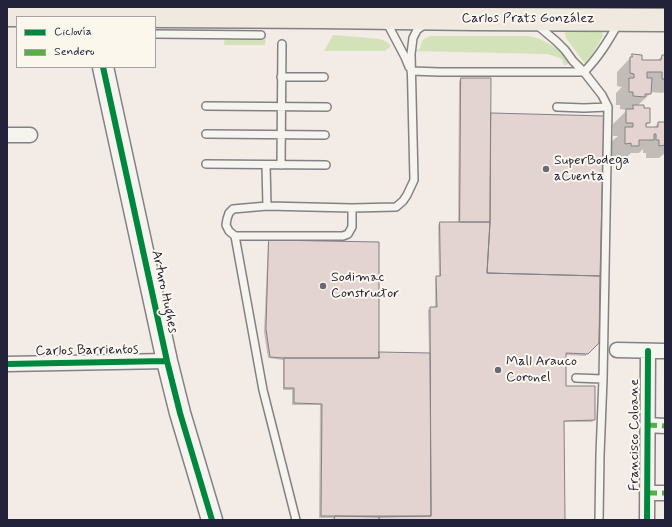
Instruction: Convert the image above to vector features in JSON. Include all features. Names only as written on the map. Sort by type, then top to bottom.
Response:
[{"type":"main road","name":"Carlos Prats González","points":[[7,15],[92,16],[322,12],[384,18],[665,20]]},
{"type":"street","name":"Arturo Hughes","points":[[103,68],[166,361],[212,520]]},
{"type":"street","points":[[7,135],[30,135]]},
{"type":"street","points":[[617,350],[665,351]]},
{"type":"street","name":"Francisco Coloane","points":[[647,520],[648,350]]},
{"type":"street","name":"Carlos Barrientos","points":[[7,364],[166,361]]},
{"type":"street","points":[[648,426],[665,426]]},
{"type":"street","points":[[647,493],[665,493]]},
{"type":"lane","points":[[384,18],[411,70]]},
{"type":"lane","points":[[352,208],[352,228],[348,234],[343,236],[235,236],[229,231],[226,225],[229,213],[233,209],[267,206],[352,208],[396,207],[403,201],[414,180],[411,70],[413,38],[418,30],[430,18]]},
{"type":"lane","points":[[531,20],[565,50],[602,95],[608,107],[599,520]]},
{"type":"lane","points":[[411,70],[440,72],[584,72],[604,48],[621,20]]},
{"type":"lane","points":[[156,34],[260,35]]},
{"type":"lane","points":[[281,165],[282,44]]},
{"type":"lane","points":[[282,76],[324,77]]},
{"type":"lane","points":[[206,106],[327,107]]},
{"type":"lane","points":[[557,107],[608,107]]},
{"type":"lane","points":[[206,134],[325,135]]},
{"type":"lane","points":[[206,164],[326,165]]},
{"type":"lane","points":[[266,165],[267,206]]},
{"type":"lane","points":[[235,236],[263,390],[296,520]]},
{"type":"lane","points":[[576,378],[603,379]]},
{"type":"green space","points":[[576,7],[665,7],[665,11],[578,10]]},
{"type":"green space","points":[[566,31],[602,31],[603,36],[586,65],[566,38]]},
{"type":"green space","points":[[225,34],[266,34],[265,45],[224,45]]},
{"type":"green space","points":[[333,35],[380,39],[387,42],[391,46],[385,51],[324,51]]},
{"type":"green space","points":[[431,36],[534,37],[551,45],[561,52],[569,61],[568,64],[564,65],[562,59],[548,54],[412,51],[420,49],[423,40]]},
{"type":"building","points":[[632,54],[642,55],[642,60],[661,60],[662,55],[665,55],[665,79],[662,79],[662,72],[647,72],[647,78],[652,78],[651,94],[645,94],[645,97],[633,96],[633,92],[629,92],[629,78],[634,78],[634,74],[630,73],[630,57],[632,57]]},
{"type":"building","points":[[461,78],[491,78],[490,222],[460,222]]},
{"type":"building","points":[[633,105],[644,105],[644,108],[650,108],[650,123],[646,123],[646,127],[658,127],[658,122],[665,122],[665,145],[659,146],[659,140],[656,140],[656,134],[654,134],[654,140],[639,140],[639,146],[631,146],[631,143],[625,144],[625,127],[633,127],[633,123],[626,123],[626,109],[633,109]]},
{"type":"building","name":"SuperBodega aCuenta","points":[[491,113],[604,116],[600,276],[487,273],[490,222]]},
{"type":"building","name":"Mall Arauco Coronel","points":[[440,222],[490,222],[487,273],[600,276],[599,343],[588,354],[566,353],[566,386],[595,386],[595,420],[564,421],[565,520],[379,520],[379,517],[431,516],[430,307],[437,307],[436,276],[440,276]]},
{"type":"building","name":"Sodimac Constructor","points":[[269,240],[379,242],[379,358],[270,357],[266,329]]},
{"type":"building","points":[[379,352],[430,353],[431,516],[321,516],[322,404],[294,403],[294,388],[284,388],[284,358],[379,358]]},
{"type":"building","points":[[335,516],[379,517],[379,520],[335,520]]},
{"type":"marked path","points":[[647,425],[665,426]]},
{"type":"marked path","points":[[647,493],[665,493]]},
{"type":"cycle path","points":[[103,68],[167,361],[180,413],[212,520]]},
{"type":"cycle path","points":[[647,520],[648,351]]},
{"type":"cycle path","points":[[7,364],[167,361]]},
{"type":"place","name":"SuperBodega aCuenta","points":[[546,169]]},
{"type":"place","name":"Sodimac Constructor","points":[[323,286]]},
{"type":"place","name":"Mall Arauco Coronel","points":[[498,370]]}]
